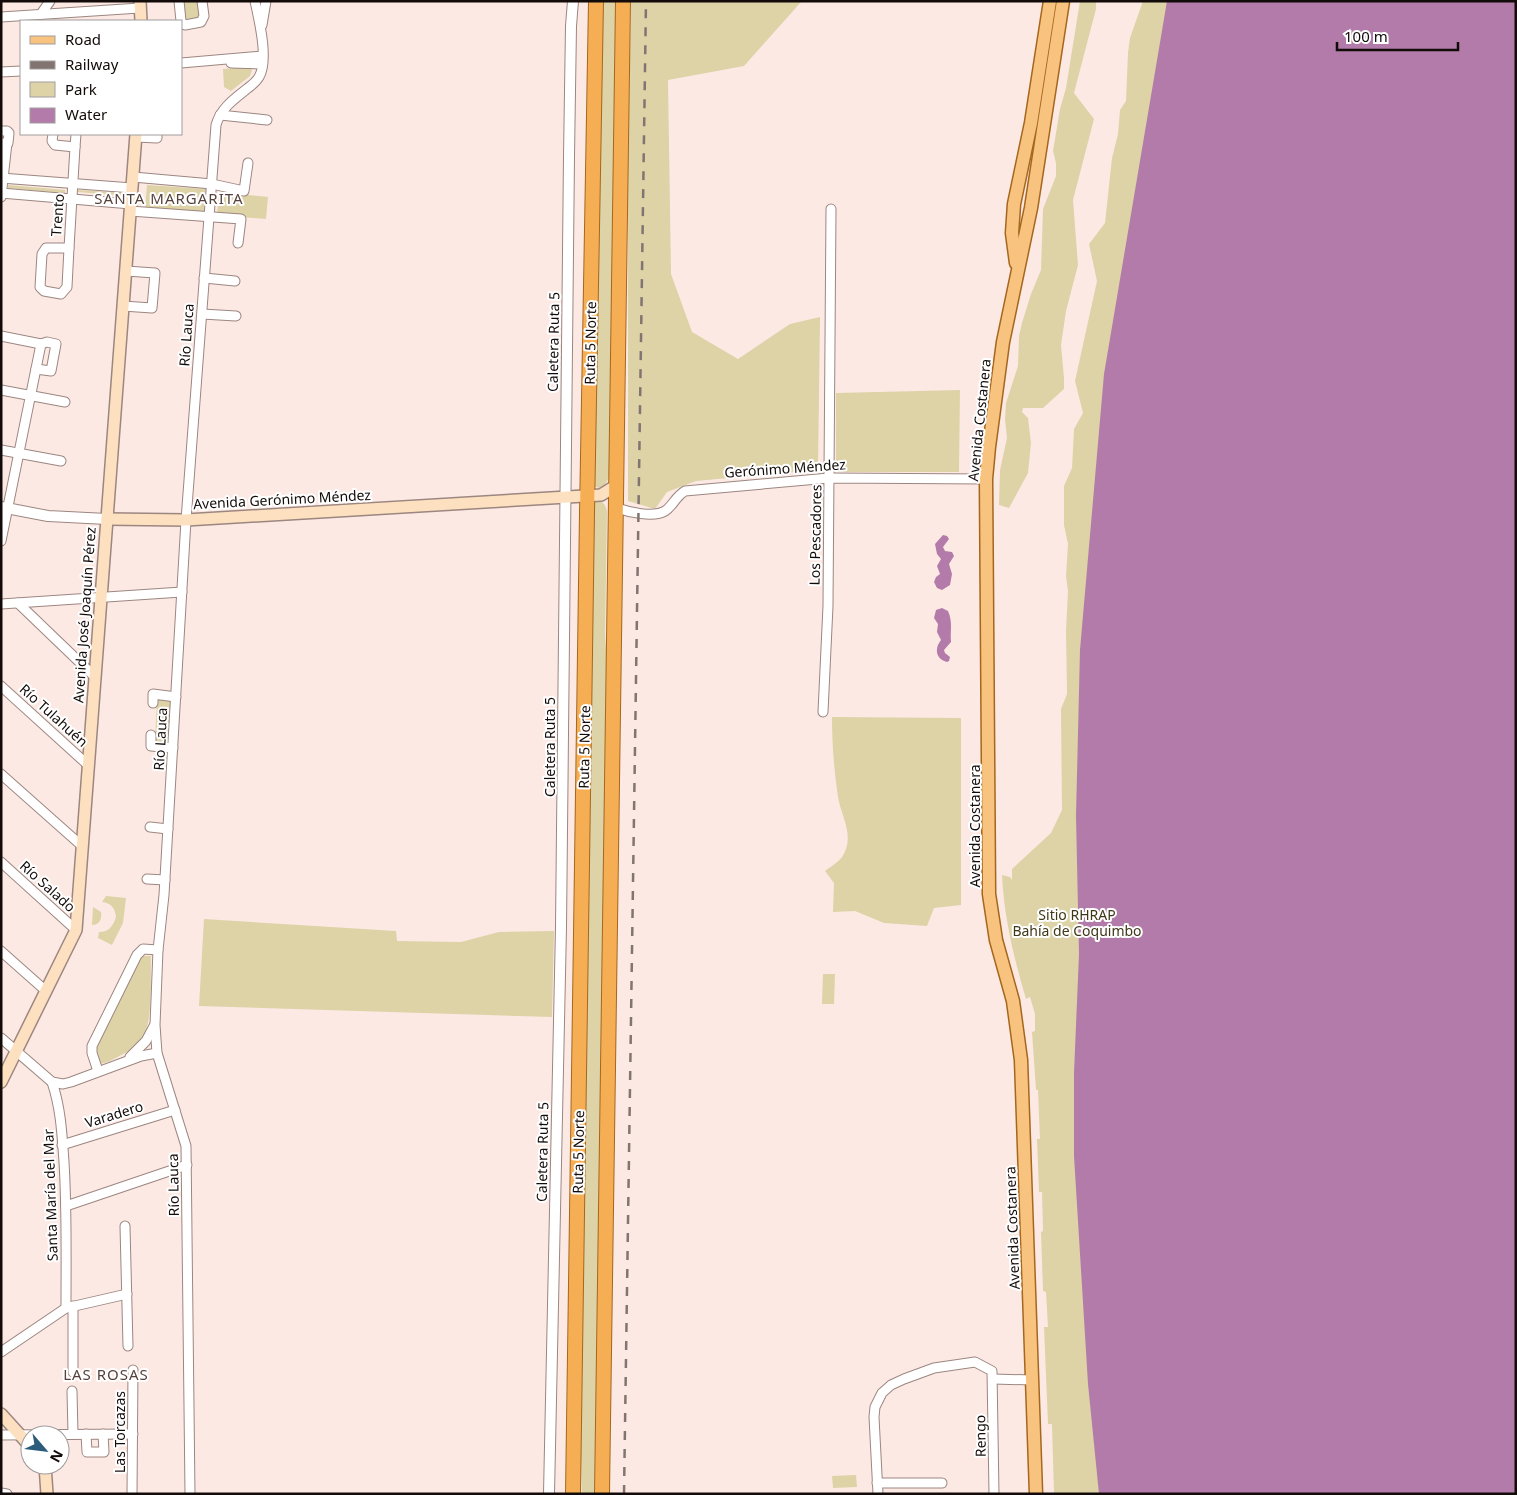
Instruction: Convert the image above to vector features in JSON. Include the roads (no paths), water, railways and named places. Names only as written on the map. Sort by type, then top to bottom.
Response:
[{"type":"highway","name":"Ruta 5 Norte","points":[[574,1494],[594,496],[596,1]]},
{"type":"highway","name":"Ruta 5 Norte","points":[[602,1494],[623,1]]},
{"type":"main road","name":"Avenida Costanera","points":[[1018,271],[1012,233],[1014,204],[1031,123],[1050,1]]},
{"type":"main road","name":"Avenida Costanera","points":[[1036,1494],[1021,1060],[1013,1001],[996,940],[989,894],[986,479],[997,378],[1031,208],[1063,1]]},
{"type":"main road","points":[[140,4],[141,20]]},
{"type":"main road","name":"Avenida José Joaquín Pérez","points":[[1,1082],[76,930],[136,135]]},
{"type":"main road","points":[[1014,204],[1016,209],[1022,212],[1027,212],[1031,208]]},
{"type":"main road","points":[[564,497],[594,496],[617,486]]},
{"type":"main road","name":"Gerónimo Méndez","points":[[594,496],[617,508]]},
{"type":"main road","name":"Avenida Gerónimo Méndez","points":[[107,519],[186,520],[564,497]]},
{"type":"main road","points":[[1,1414],[20,1434]]},
{"type":"main road","points":[[46,1475],[47,1494]]},
{"type":"street","points":[[41,14],[50,1]]},
{"type":"street","points":[[179,1],[181,20]]},
{"type":"street","points":[[182,22],[185,24],[201,22],[204,16],[202,1]]},
{"type":"street","points":[[255,1],[261,32],[261,72],[255,82],[227,104],[220,115],[267,120]]},
{"type":"street","points":[[261,32],[266,1]]},
{"type":"street","name":"Caletera Ruta 5","points":[[549,1494],[561,927],[564,497],[571,26],[574,1]]},
{"type":"street","points":[[1,17],[140,4]]},
{"type":"street","points":[[182,63],[262,60]]},
{"type":"street","points":[[1,72],[20,71]]},
{"type":"street","name":"Río Lauca","points":[[190,1494],[186,1146],[157,1053],[155,1024],[158,950],[165,880],[186,520],[216,125],[220,115]]},
{"type":"street","points":[[1,131],[9,133],[4,143],[1,197]]},
{"type":"street","points":[[53,135],[52,142],[55,145],[75,147]]},
{"type":"street","name":"Trento","points":[[69,248],[48,248],[43,251],[40,287],[44,292],[61,294],[66,290],[69,248],[76,135]]},
{"type":"street","points":[[136,135],[157,138],[157,135]]},
{"type":"street","points":[[2,178],[73,183],[212,184],[244,191],[248,163]]},
{"type":"street","points":[[1,193],[72,199],[131,208],[241,220],[238,243]]},
{"type":"street","name":"Los Pescadores","points":[[823,712],[828,606],[831,209]]},
{"type":"street","points":[[123,306],[152,308],[155,273],[126,271]]},
{"type":"street","points":[[204,278],[235,280]]},
{"type":"street","points":[[202,314],[236,316]]},
{"type":"street","points":[[1,336],[41,344],[47,342],[56,344],[51,371],[36,369]]},
{"type":"street","points":[[1,541],[5,508],[20,454],[41,344]]},
{"type":"street","points":[[1,390],[65,402]]},
{"type":"street","points":[[1,450],[61,461]]},
{"type":"street","name":"Gerónimo Méndez","points":[[617,508],[627,512],[660,514],[668,509],[675,499],[685,491],[829,478],[986,479]]},
{"type":"street","name":"Avenida Gerónimo Méndez","points":[[5,508],[48,516],[107,519]]},
{"type":"street","points":[[1,604],[182,592]]},
{"type":"street","points":[[18,603],[95,677]]},
{"type":"street","name":"Río Tulahuén","points":[[1,686],[88,765]]},
{"type":"street","points":[[153,703],[153,694],[176,696]]},
{"type":"street","points":[[151,736],[151,746],[173,748]]},
{"type":"street","points":[[1,774],[82,846]]},
{"type":"street","points":[[150,827],[168,829]]},
{"type":"street","name":"Río Salado","points":[[1,862],[76,930]]},
{"type":"street","points":[[147,879],[165,880]]},
{"type":"street","points":[[98,1072],[91,1050],[92,1046],[137,955],[143,949],[158,950]]},
{"type":"street","points":[[1,951],[46,991]]},
{"type":"street","points":[[122,1063],[140,1048],[155,1024]]},
{"type":"street","points":[[1,1038],[52,1082],[60,1084],[68,1084],[140,1056],[157,1053]]},
{"type":"street","name":"Santa María del Mar","points":[[52,1082],[62,1123],[73,1372]]},
{"type":"street","points":[[58,1102],[62,1090],[68,1084]]},
{"type":"street","name":"Varadero","points":[[62,1145],[174,1110]]},
{"type":"street","points":[[66,1206],[186,1165]]},
{"type":"street","points":[[125,1226],[128,1346]]},
{"type":"street","points":[[1,1352],[70,1307],[127,1294]]},
{"type":"street","points":[[878,1494],[874,1417],[878,1399],[886,1388],[896,1382],[934,1368],[975,1362],[992,1371],[993,1379],[1032,1380]]},
{"type":"street","name":"Las Torcazas","points":[[132,1494],[133,1370]]},
{"type":"street","name":"Rengo","points":[[993,1379],[994,1494]]},
{"type":"street","points":[[72,1390],[73,1434],[133,1434]]},
{"type":"street","points":[[1,1435],[20,1434]]},
{"type":"street","points":[[86,1434],[87,1452],[104,1452],[103,1434]]},
{"type":"street","points":[[877,1484],[942,1483]]},
{"type":"street","points":[[1,1494],[8,1494]]},
{"type":"water","points":[[1167,1],[1516,1],[1516,1494],[1099,1494],[1088,1384],[1074,1156],[1074,1073],[1079,954],[1076,816],[1080,650],[1104,374]]},
{"type":"water","points":[[943,535],[949,539],[943,547],[945,551],[952,552],[954,556],[949,564],[952,574],[950,585],[942,590],[937,588],[934,582],[940,574],[937,566],[941,559],[937,554],[935,544]]},
{"type":"water","points":[[942,608],[948,611],[951,623],[951,642],[944,650],[950,657],[947,662],[940,659],[937,653],[937,647],[941,640],[937,632],[938,624],[934,618],[936,610]]},
{"type":"railway","points":[[624,1494],[646,1]]},
{"type":"district","name":"SANTA MARGARITA","points":[[169,198]]},
{"type":"district","name":"LAS ROSAS","points":[[106,1374]]},
{"type":"park label","name":"Sitio RHRAP Bahía de Coquimbo","points":[[1077,922]]}]
